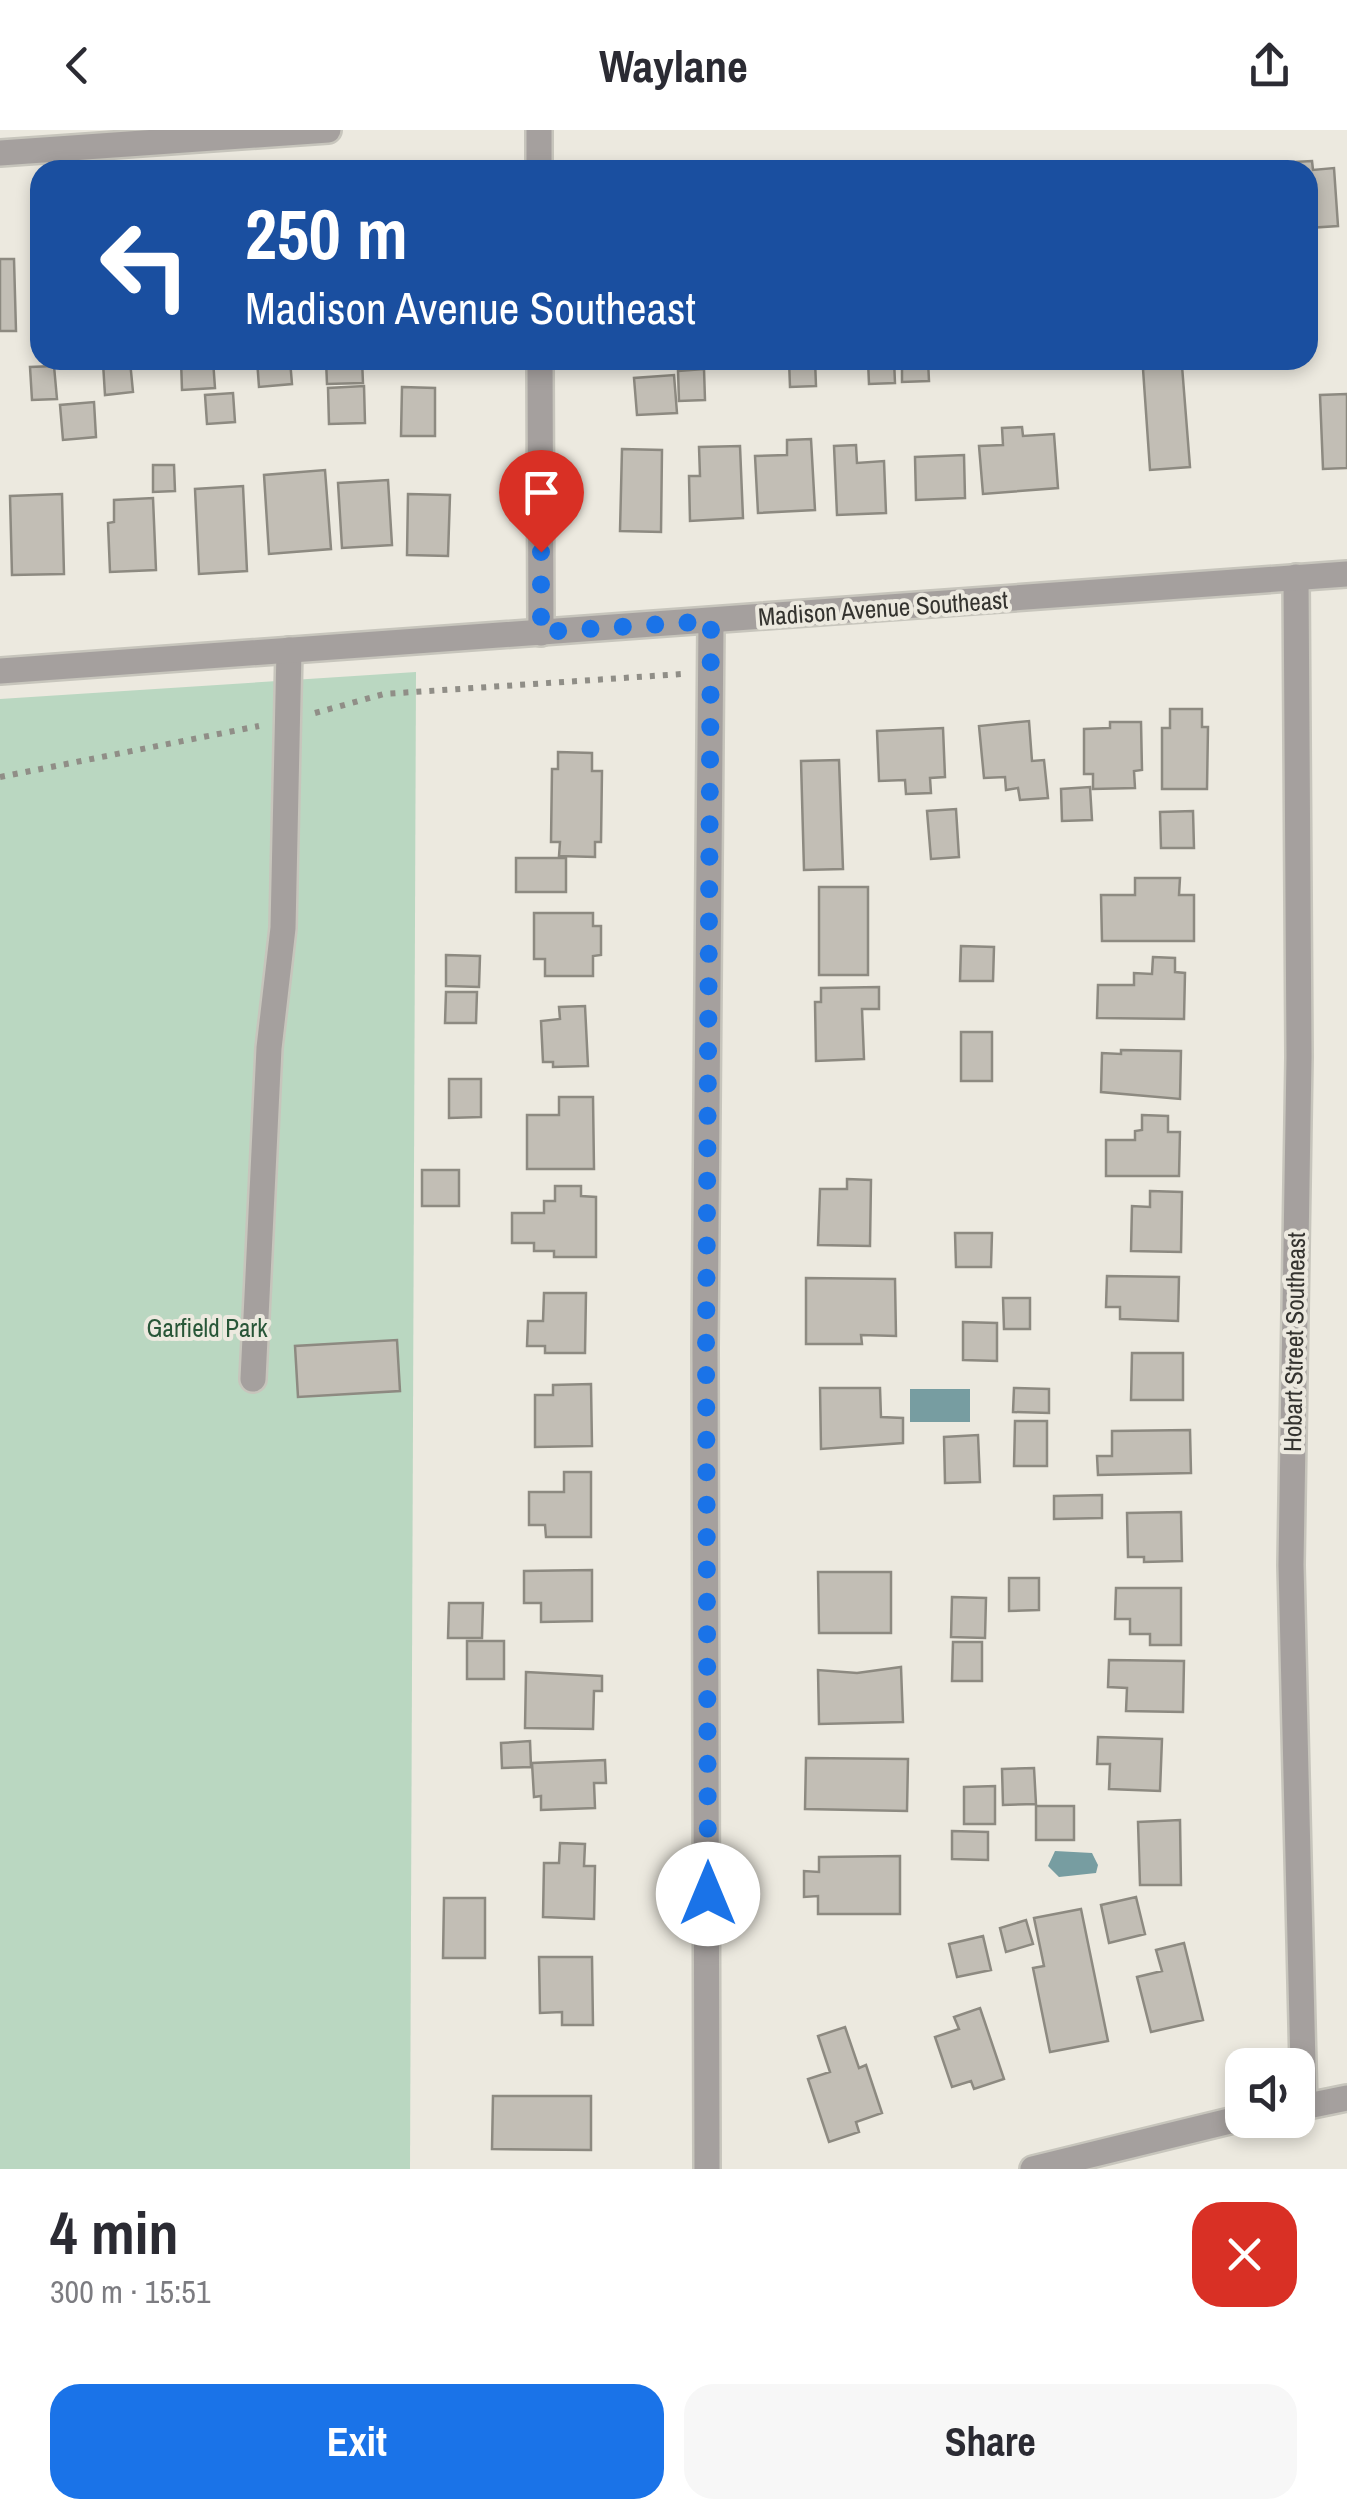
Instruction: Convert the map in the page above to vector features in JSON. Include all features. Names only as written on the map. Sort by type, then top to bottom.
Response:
[{"type":"street","points":[[0,152],[328,130]]},
{"type":"street","points":[[538,130],[539,160]]},
{"type":"street","points":[[540,370],[541,632]]},
{"type":"street","name":"Madison Avenue Southeast","points":[[0,671],[1347,574]]},
{"type":"street","name":"Hobart Street Southeast","points":[[1296,577],[1298,1057],[1291,1572],[1300,2048]]},
{"type":"street","points":[[707,2169],[706,1330],[711,621]]},
{"type":"street","points":[[252,1378],[269,1048],[283,928],[289,650]]},
{"type":"street","points":[[1315,2104],[1347,2098]]},
{"type":"street","points":[[1033,2169],[1225,2122]]},
{"type":"path","points":[[0,777],[287,720],[384,694],[682,674]]},
{"type":"green space","name":"Garfield Park","points":[[416,672],[410,2169],[0,2169],[0,699]]},
{"type":"water","points":[[910,1389],[970,1389],[970,1422],[910,1422]]},
{"type":"water","points":[[1055,1851],[1092,1853],[1098,1865],[1096,1873],[1059,1877],[1048,1866]]},
{"type":"building","points":[[1334,168],[1338,226],[1318,227],[1318,170]]},
{"type":"building","points":[[0,259],[14,259],[16,331],[0,331]]},
{"type":"building","points":[[30,370],[54,370],[57,399],[32,400]]},
{"type":"building","points":[[103,370],[131,370],[133,392],[105,395]]},
{"type":"building","points":[[181,370],[214,370],[215,388],[182,390]]},
{"type":"building","points":[[258,370],[291,370],[292,384],[259,387]]},
{"type":"building","points":[[326,370],[362,370],[363,383],[327,384]]},
{"type":"building","points":[[704,370],[705,400],[679,401],[678,371]]},
{"type":"building","points":[[789,370],[815,370],[816,386],[790,387]]},
{"type":"building","points":[[868,370],[894,370],[895,383],[869,384]]},
{"type":"building","points":[[902,370],[928,370],[929,381],[902,382]]},
{"type":"building","points":[[1143,370],[1182,370],[1190,467],[1150,470]]},
{"type":"building","points":[[674,375],[677,413],[637,415],[634,378]]},
{"type":"building","points":[[364,386],[365,423],[329,424],[328,388]]},
{"type":"building","points":[[402,387],[435,388],[435,436],[401,436]]},
{"type":"building","points":[[233,393],[235,422],[207,424],[205,395]]},
{"type":"building","points":[[1347,394],[1347,468],[1323,469],[1320,395]]},
{"type":"building","points":[[94,402],[96,437],[63,440],[60,405]]},
{"type":"building","points":[[1022,427],[1023,436],[1054,434],[1058,488],[983,494],[979,446],[1003,445],[1002,428]]},
{"type":"building","points":[[811,439],[815,510],[758,513],[755,456],[787,455],[787,440]]},
{"type":"building","points":[[856,445],[857,463],[884,461],[886,513],[837,515],[834,446]]},
{"type":"building","points":[[740,446],[743,518],[690,521],[689,476],[700,476],[699,447]]},
{"type":"building","points":[[622,449],[662,450],[661,532],[620,531]]},
{"type":"building","points":[[964,455],[965,498],[916,500],[915,457]]},
{"type":"building","points":[[153,465],[174,465],[175,491],[153,492]]},
{"type":"building","points":[[325,470],[331,549],[269,554],[264,475]]},
{"type":"building","points":[[388,480],[392,545],[342,548],[338,483]]},
{"type":"building","points":[[243,486],[247,571],[199,574],[195,489]]},
{"type":"building","points":[[62,494],[64,574],[12,575],[10,496]]},
{"type":"building","points":[[408,494],[450,495],[448,556],[407,555]]},
{"type":"building","points":[[153,498],[156,570],[110,572],[108,523],[114,522],[114,500]]},
{"type":"building","points":[[1170,709],[1202,709],[1202,727],[1208,727],[1207,789],[1162,789],[1162,728],[1170,728]]},
{"type":"building","points":[[1029,721],[1032,761],[1044,760],[1048,798],[1020,800],[1018,788],[1006,790],[1005,777],[984,778],[979,726]]},
{"type":"building","points":[[1110,722],[1141,722],[1142,770],[1134,771],[1135,788],[1093,789],[1093,774],[1084,774],[1084,729],[1110,728]]},
{"type":"building","points":[[943,728],[945,777],[930,778],[931,793],[906,794],[905,780],[879,781],[877,731]]},
{"type":"building","points":[[558,752],[592,753],[592,771],[602,771],[601,842],[595,842],[595,857],[559,856],[560,842],[551,842],[552,769],[558,769]]},
{"type":"building","points":[[839,760],[843,869],[804,870],[801,761]]},
{"type":"building","points":[[1090,787],[1092,820],[1062,821],[1061,789]]},
{"type":"building","points":[[956,809],[959,857],[931,859],[927,811]]},
{"type":"building","points":[[1193,811],[1194,848],[1161,848],[1160,812]]},
{"type":"building","points":[[516,858],[566,858],[566,892],[516,892]]},
{"type":"building","points":[[1135,878],[1180,878],[1179,895],[1194,895],[1194,941],[1102,941],[1101,895],[1135,895]]},
{"type":"building","points":[[819,887],[868,887],[868,975],[819,975]]},
{"type":"building","points":[[534,913],[593,913],[593,926],[601,926],[601,955],[593,956],[593,976],[545,976],[545,959],[534,959]]},
{"type":"building","points":[[961,946],[994,947],[993,981],[960,981]]},
{"type":"building","points":[[446,955],[480,956],[479,987],[446,986]]},
{"type":"building","points":[[1153,957],[1175,958],[1175,972],[1185,973],[1184,1019],[1097,1018],[1098,985],[1134,985],[1134,973],[1152,974]]},
{"type":"building","points":[[879,987],[879,1009],[862,1009],[864,1059],[816,1061],[815,1002],[821,1002],[821,988]]},
{"type":"building","points":[[446,992],[477,992],[476,1023],[445,1023]]},
{"type":"building","points":[[585,1006],[588,1066],[553,1067],[553,1062],[543,1062],[541,1021],[560,1019],[559,1007]]},
{"type":"building","points":[[961,1032],[992,1032],[992,1081],[961,1081]]},
{"type":"building","points":[[1121,1050],[1181,1051],[1180,1099],[1101,1092],[1102,1053],[1121,1054]]},
{"type":"building","points":[[449,1079],[481,1079],[481,1117],[449,1118]]},
{"type":"building","points":[[559,1097],[593,1097],[594,1169],[527,1169],[527,1115],[559,1115]]},
{"type":"building","points":[[1142,1115],[1168,1116],[1168,1132],[1180,1132],[1179,1176],[1106,1176],[1106,1140],[1135,1140],[1135,1131],[1142,1130]]},
{"type":"building","points":[[422,1170],[459,1170],[459,1206],[422,1206]]},
{"type":"building","points":[[847,1179],[871,1180],[870,1246],[818,1245],[820,1189],[847,1189]]},
{"type":"building","points":[[555,1186],[581,1186],[581,1196],[596,1197],[596,1257],[554,1257],[554,1251],[534,1251],[534,1243],[512,1243],[512,1213],[544,1213],[544,1201],[555,1201]]},
{"type":"building","points":[[1150,1191],[1182,1192],[1181,1252],[1131,1251],[1132,1206],[1150,1207]]},
{"type":"building","points":[[955,1233],[992,1233],[991,1267],[956,1267]]},
{"type":"building","points":[[1107,1276],[1179,1277],[1178,1321],[1120,1319],[1120,1307],[1106,1307]]},
{"type":"building","points":[[806,1278],[895,1279],[896,1336],[861,1335],[862,1344],[806,1344]]},
{"type":"building","points":[[544,1293],[586,1293],[585,1353],[545,1353],[545,1346],[527,1346],[528,1321],[543,1321]]},
{"type":"building","points":[[1003,1298],[1030,1298],[1030,1329],[1004,1329]]},
{"type":"building","points":[[963,1322],[997,1323],[997,1361],[963,1360]]},
{"type":"building","points":[[397,1340],[400,1391],[298,1397],[295,1346]]},
{"type":"building","points":[[1132,1353],[1183,1353],[1183,1400],[1131,1400]]},
{"type":"building","points":[[591,1384],[592,1446],[535,1447],[535,1395],[553,1395],[553,1385]]},
{"type":"building","points":[[820,1388],[880,1388],[881,1417],[903,1418],[903,1443],[821,1449]]},
{"type":"building","points":[[1014,1388],[1049,1389],[1049,1413],[1013,1412]]},
{"type":"building","points":[[1015,1421],[1047,1421],[1047,1466],[1014,1466]]},
{"type":"building","points":[[1190,1430],[1191,1473],[1098,1475],[1097,1456],[1112,1456],[1112,1431]]},
{"type":"building","points":[[978,1435],[980,1482],[945,1483],[944,1437]]},
{"type":"building","points":[[564,1472],[591,1472],[591,1537],[546,1537],[545,1525],[529,1525],[529,1492],[564,1492]]},
{"type":"building","points":[[1102,1495],[1102,1518],[1054,1519],[1054,1496]]},
{"type":"building","points":[[1181,1512],[1182,1561],[1144,1562],[1144,1557],[1128,1557],[1127,1513]]},
{"type":"building","points":[[592,1570],[592,1621],[541,1622],[541,1603],[524,1603],[524,1571]]},
{"type":"building","points":[[818,1572],[891,1572],[891,1633],[819,1633]]},
{"type":"building","points":[[1009,1578],[1039,1578],[1039,1610],[1009,1611]]},
{"type":"building","points":[[1116,1588],[1181,1588],[1181,1645],[1150,1645],[1150,1634],[1130,1634],[1130,1619],[1115,1619]]},
{"type":"building","points":[[952,1597],[986,1598],[985,1638],[951,1637]]},
{"type":"building","points":[[449,1603],[483,1603],[482,1638],[448,1638]]},
{"type":"building","points":[[467,1641],[504,1641],[504,1679],[467,1679]]},
{"type":"building","points":[[953,1642],[982,1642],[982,1681],[952,1681]]},
{"type":"building","points":[[1109,1660],[1184,1661],[1183,1712],[1126,1711],[1127,1688],[1108,1687]]},
{"type":"building","points":[[901,1667],[903,1722],[819,1724],[818,1670],[857,1673]]},
{"type":"building","points":[[526,1672],[602,1676],[602,1691],[594,1691],[593,1729],[525,1728]]},
{"type":"building","points":[[1098,1737],[1162,1739],[1160,1791],[1109,1789],[1110,1764],[1097,1764]]},
{"type":"building","points":[[530,1741],[531,1767],[502,1768],[501,1743]]},
{"type":"building","points":[[806,1758],[908,1759],[907,1811],[805,1809]]},
{"type":"building","points":[[605,1760],[606,1783],[594,1783],[595,1808],[541,1810],[541,1796],[534,1797],[532,1763]]},
{"type":"building","points":[[1034,1768],[1036,1804],[1003,1805],[1002,1769]]},
{"type":"building","points":[[995,1786],[995,1824],[964,1824],[964,1787]]},
{"type":"building","points":[[1036,1806],[1074,1806],[1074,1840],[1036,1840]]},
{"type":"building","points":[[1180,1820],[1181,1885],[1140,1885],[1138,1822]]},
{"type":"building","points":[[952,1831],[988,1832],[988,1860],[952,1859]]},
{"type":"building","points":[[560,1843],[585,1844],[584,1866],[595,1866],[594,1919],[543,1917],[544,1863],[559,1863]]},
{"type":"building","points":[[900,1856],[900,1914],[818,1914],[818,1896],[804,1897],[804,1871],[819,1872],[819,1857]]},
{"type":"building","points":[[1136,1897],[1145,1934],[1109,1943],[1101,1905]]},
{"type":"building","points":[[444,1898],[485,1898],[485,1958],[443,1958]]},
{"type":"building","points":[[1081,1909],[1108,2041],[1050,2052],[1033,1968],[1044,1966],[1034,1918]]},
{"type":"building","points":[[1026,1920],[1033,1944],[1006,1952],[1000,1928]]},
{"type":"building","points":[[983,1936],[991,1970],[957,1977],[949,1944]]},
{"type":"building","points":[[1184,1943],[1203,2020],[1151,2032],[1137,1977],[1162,1971],[1156,1950]]},
{"type":"building","points":[[539,1957],[592,1957],[593,2025],[562,2025],[562,2012],[540,2013]]},
{"type":"building","points":[[980,2008],[1004,2079],[974,2089],[971,2081],[952,2087],[935,2037],[959,2029],[954,2017]]},
{"type":"building","points":[[845,2027],[859,2068],[866,2065],[882,2113],[856,2122],[859,2132],[829,2142],[808,2079],[830,2072],[818,2036]]},
{"type":"building","points":[[493,2096],[591,2096],[591,2150],[492,2149]]},
{"type":"route","points":[[541,552],[541,632],[711,621],[706,1349],[708,1894]]}]
